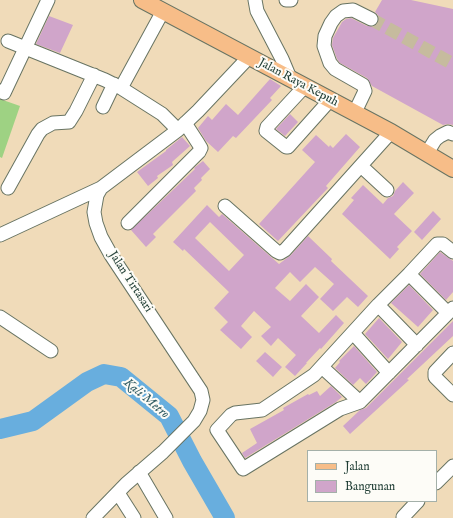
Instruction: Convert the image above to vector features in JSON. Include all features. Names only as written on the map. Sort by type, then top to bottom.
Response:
[{"type":"main road","name":"Jalan Raya Kepuh","points":[[142,0],[355,112],[453,169]]},
{"type":"street","points":[[0,91],[4,93],[48,0]]},
{"type":"street","points":[[254,0],[257,11],[282,59],[290,78]]},
{"type":"street","points":[[286,0],[291,0]]},
{"type":"street","points":[[355,112],[365,91],[363,85],[335,69],[330,63],[324,46],[325,36],[331,23],[343,10],[353,10],[371,19]]},
{"type":"street","points":[[103,107],[118,86],[163,11]]},
{"type":"street","points":[[8,41],[118,86],[181,126],[198,143],[200,148],[199,152],[128,223]]},
{"type":"street","points":[[0,234],[101,188],[198,112],[249,57]]},
{"type":"street","points":[[8,188],[38,134],[42,129],[53,123],[69,122],[94,75]]},
{"type":"street","points":[[305,86],[266,127],[266,130],[286,147],[288,147],[330,100]]},
{"type":"street","points":[[225,206],[280,253],[286,250],[391,132]]},
{"type":"street","points":[[427,153],[435,140],[440,136],[448,132],[453,134]]},
{"type":"street","points":[[361,166],[387,190]]},
{"type":"street","name":"Jalan Tirtasari","points":[[93,518],[139,472],[194,421],[200,411],[203,400],[201,391],[101,237],[94,212],[95,203],[101,188]]},
{"type":"street","points":[[409,274],[450,310],[360,402],[340,409],[243,469],[217,430],[235,413],[262,410],[323,368],[353,332],[437,244],[443,244],[453,252]]},
{"type":"street","points":[[378,305],[417,345]]},
{"type":"street","points":[[0,317],[51,351]]},
{"type":"street","points":[[353,332],[389,372]]},
{"type":"street","points":[[453,353],[435,372],[435,377],[453,395]]},
{"type":"street","points":[[323,368],[360,402]]},
{"type":"street","points":[[437,482],[453,466]]},
{"type":"street","points":[[139,472],[166,518]]},
{"type":"street","points":[[118,493],[134,518]]},
{"type":"street","points":[[403,517],[417,502]]},
{"type":"green space","points":[[0,99],[20,106],[2,158],[0,157]]},
{"type":"building","points":[[382,0],[411,0],[453,9],[453,125],[443,125],[372,86],[367,78],[340,63],[337,59],[332,45],[333,38],[342,22],[351,18],[367,26],[375,26],[379,19],[375,12]]},
{"type":"building","points":[[49,16],[73,25],[60,53],[36,44]]},
{"type":"building","points":[[270,79],[281,86],[270,98],[272,100],[236,138],[233,136],[218,152],[206,141],[198,128],[208,116],[212,120],[226,104],[238,115]]},
{"type":"building","points":[[290,114],[298,122],[285,136],[276,129]]},
{"type":"building","points":[[346,134],[360,147],[326,186],[328,188],[278,241],[259,224],[315,162],[302,150],[316,135],[329,147],[330,145],[333,148]]},
{"type":"building","points":[[182,137],[190,146],[172,162],[173,165],[157,176],[158,178],[148,186],[137,172],[166,151]]},
{"type":"building","points":[[203,161],[210,169],[194,188],[196,191],[153,234],[156,237],[146,247],[131,230]]},
{"type":"building","points":[[403,182],[414,193],[394,214],[412,231],[397,247],[399,249],[390,259],[342,214],[354,200],[351,198],[363,185],[383,204],[388,198],[393,196],[395,191]]},
{"type":"building","points":[[207,205],[219,217],[222,214],[279,264],[291,255],[308,236],[332,259],[331,261],[368,296],[358,307],[347,297],[333,311],[320,299],[334,284],[315,267],[300,282],[290,272],[275,288],[290,301],[306,284],[319,297],[301,316],[319,333],[336,315],[344,323],[295,376],[285,367],[296,355],[278,338],[271,346],[261,336],[271,327],[254,311],[241,326],[252,337],[241,349],[220,330],[228,322],[214,308],[229,292],[184,249],[183,251],[173,242]],"holes":[[[210,222],[244,255],[229,271],[195,238]]]},
{"type":"building","points":[[433,211],[441,219],[422,240],[414,232]]},
{"type":"building","points":[[440,252],[453,261],[453,292],[446,300],[420,274]]},
{"type":"building","points":[[409,285],[433,310],[418,327],[391,303]]},
{"type":"building","points":[[379,318],[402,342],[388,359],[365,334]]},
{"type":"building","points":[[453,321],[453,336],[407,379],[409,380],[350,434],[343,426],[360,410],[366,408]]},
{"type":"building","points":[[354,346],[377,372],[366,384],[360,378],[353,385],[335,368],[340,362],[339,361]]},
{"type":"building","points":[[265,352],[282,367],[273,377],[256,361]]},
{"type":"building","points":[[331,386],[342,397],[245,458],[242,453],[257,443],[250,429],[284,410],[283,408],[308,394],[309,395],[317,391],[320,396]]},
{"type":"waterway","name":"Kali Metro","points":[[0,429],[33,421],[87,382],[104,374],[121,377],[169,416],[192,461],[225,518]]},
{"type":"tunnel","points":[[371,19],[453,64]]}]
